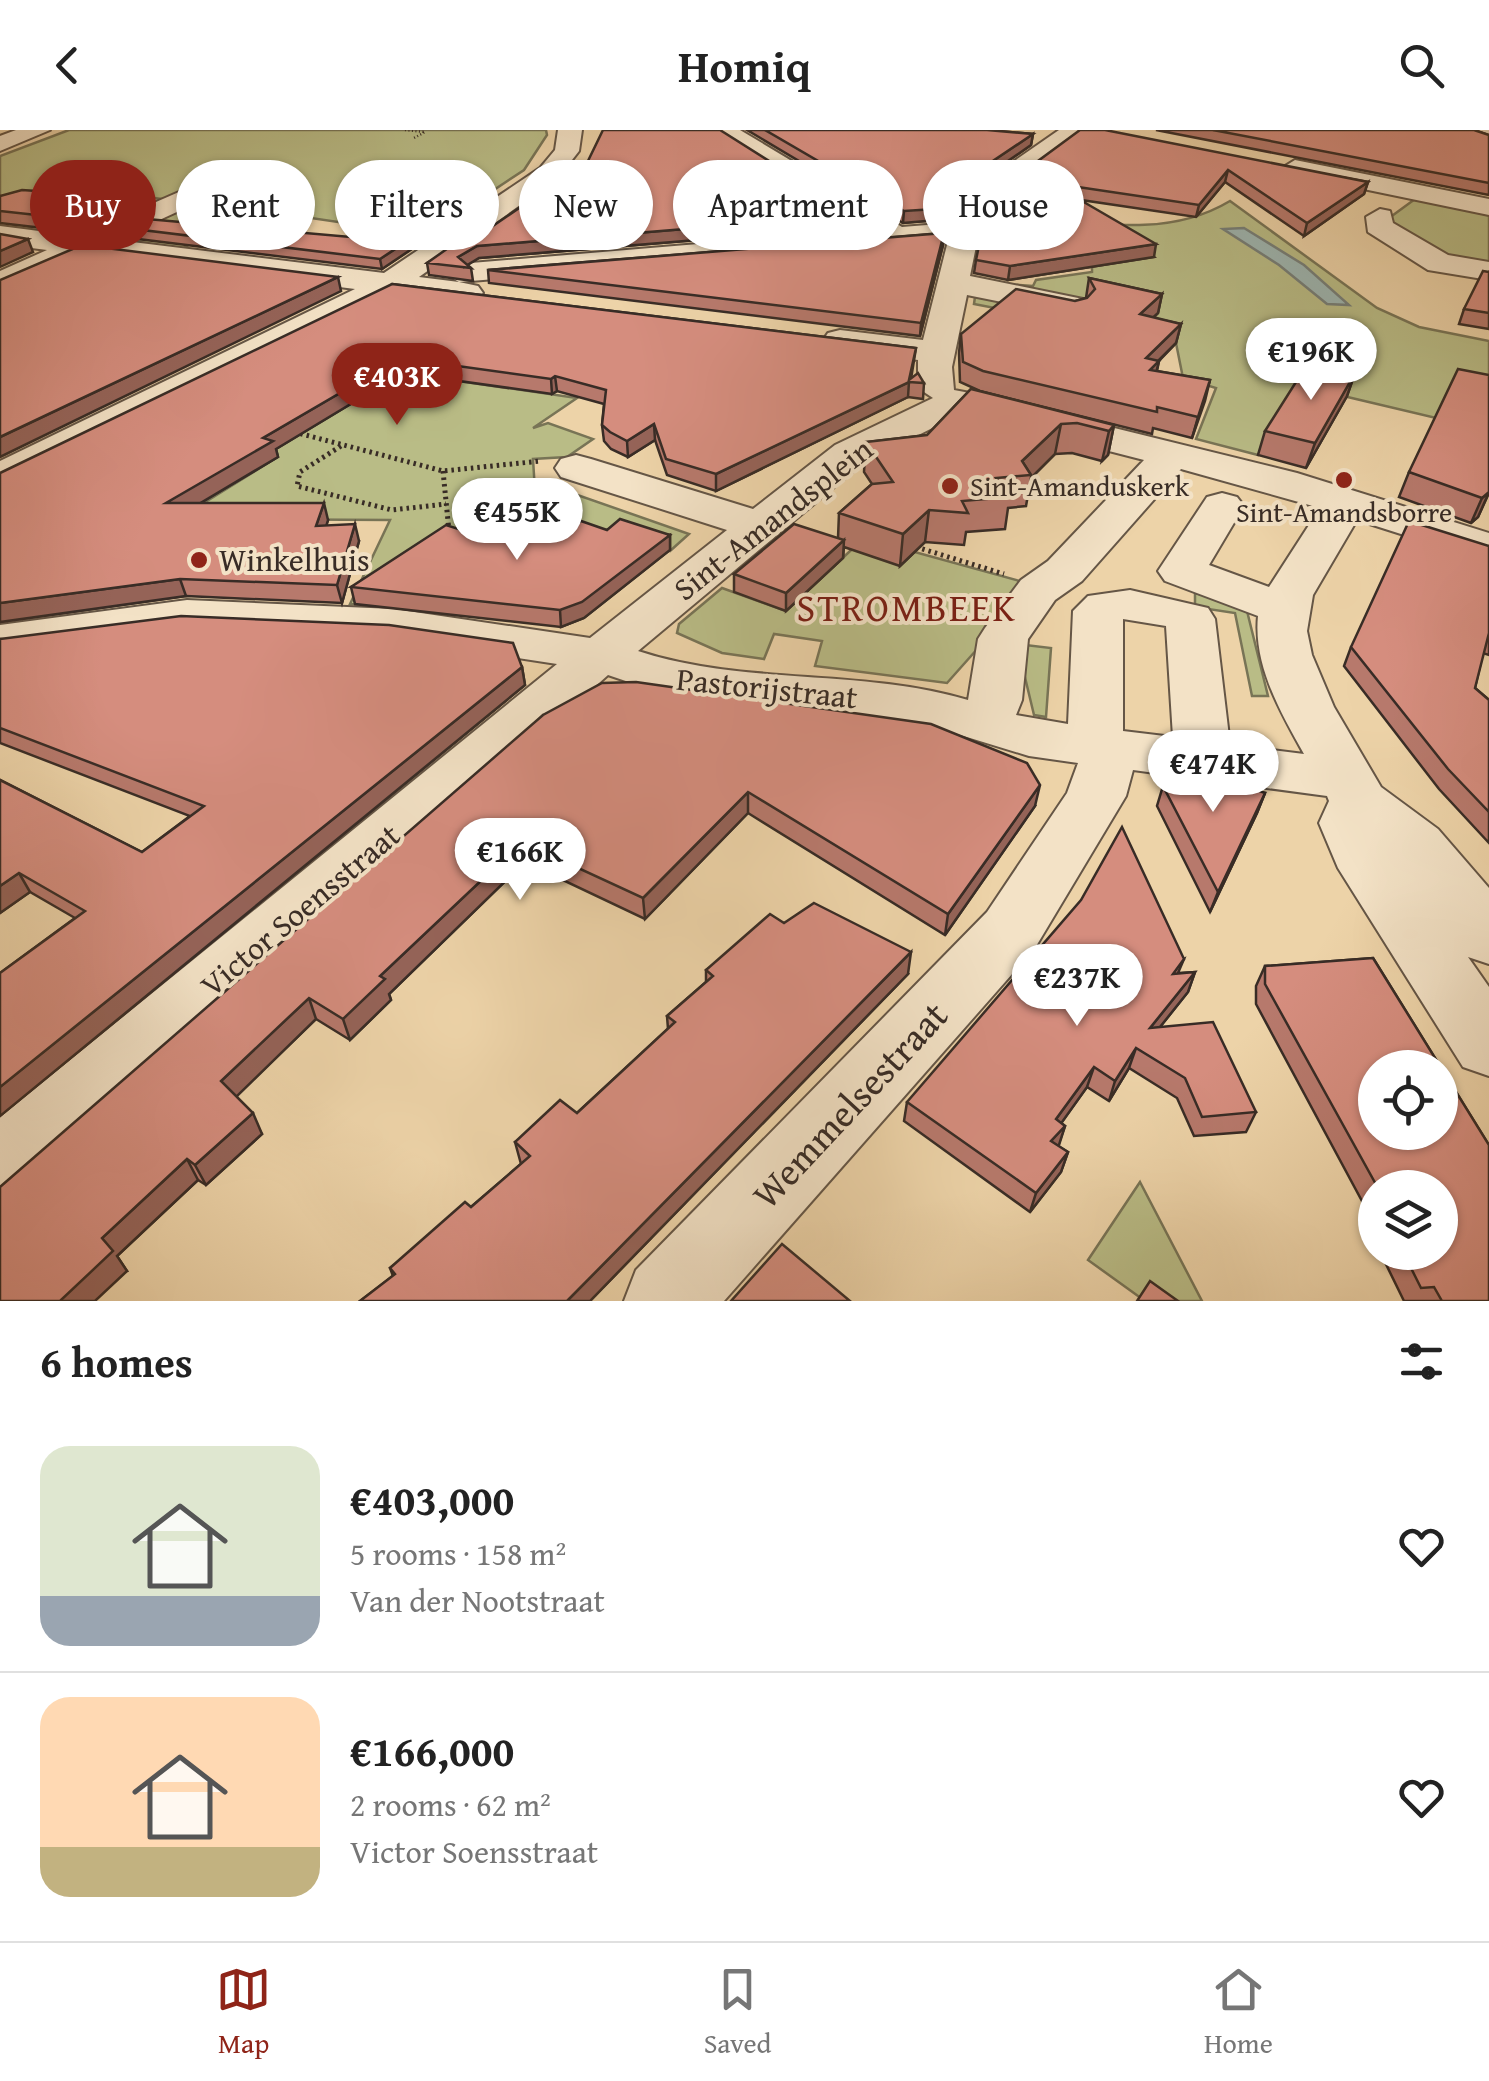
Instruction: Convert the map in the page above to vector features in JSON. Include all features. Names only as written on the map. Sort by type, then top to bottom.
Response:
[{"type":"street","points":[[0,144],[38,130]]},
{"type":"street","points":[[0,477],[389,284],[547,174],[567,151],[570,130]]},
{"type":"street","points":[[723,130],[772,160]]},
{"type":"street","points":[[1472,130],[1489,133]]},
{"type":"street","points":[[1018,160],[1048,133]]},
{"type":"street","points":[[1274,164],[1489,207]]},
{"type":"street","points":[[1380,218],[1378,226],[1434,262],[1489,271]]},
{"type":"street","points":[[0,235],[30,239]]},
{"type":"street","points":[[0,283],[76,250]]},
{"type":"street","points":[[111,250],[220,267],[521,300]]},
{"type":"street","points":[[458,273],[714,250]]},
{"type":"street","points":[[960,250],[936,352],[936,386],[957,401],[1347,502],[1489,548]]},
{"type":"street","points":[[952,282],[1071,306]]},
{"type":"street","points":[[810,336],[936,352]]},
{"type":"street","name":"Sint-Amandsplein","points":[[600,656],[856,448],[957,401]]},
{"type":"street","points":[[960,717],[995,700],[1003,639],[1038,590],[1065,571],[1172,454]]},
{"type":"street","points":[[576,468],[760,526]]},
{"type":"street","points":[[1347,502],[1284,609],[1282,632],[1294,677],[1353,790],[1422,845],[1489,938]]},
{"type":"street","points":[[1222,506],[1182,571],[1284,609]]},
{"type":"street","name":"Wemmelsestraat","points":[[667,1301],[1011,930],[1096,796],[1103,747],[1098,610],[1114,604],[1177,612],[1190,619],[1203,758]]},
{"type":"street","name":"Pastorijstraat","points":[[0,640],[106,623],[223,616],[394,624],[600,656],[682,682],[960,717]]},
{"type":"street","name":"Victor Soensstraat","points":[[0,1166],[600,656]]},
{"type":"street","points":[[960,717],[1029,738],[1203,758],[1353,790]]},
{"type":"street","points":[[1353,790],[1348,823],[1360,852],[1489,1045]]},
{"type":"path","points":[[405,130],[427,131]]},
{"type":"path","points":[[414,138],[427,131]]},
{"type":"path","points":[[284,430],[442,471],[545,460],[576,468]]},
{"type":"path","points":[[342,445],[300,472],[297,486],[392,510],[446,504]]},
{"type":"path","points":[[442,471],[450,537],[476,532],[576,468]]},
{"type":"path","points":[[901,542],[1011,576]]},
{"type":"green space","points":[[69,130],[546,130],[547,135],[531,160],[519,160],[519,173],[499,187],[499,160],[335,160],[335,222],[315,219],[315,160],[176,160],[176,200],[156,198],[156,160],[30,160],[30,198],[0,206],[0,156]]},
{"type":"green space","points":[[1415,199],[1489,214],[1489,270],[1448,264],[1381,224]]},
{"type":"green space","points":[[1230,201],[1377,308],[1419,327],[1489,341],[1489,401],[1436,418],[1301,386],[1258,455],[1196,439],[1216,388],[1183,378],[1176,343],[974,304],[977,282],[1033,286],[1036,280],[1092,272],[1092,244],[1084,239],[1084,221],[1144,225],[1209,212]]},
{"type":"green space","points":[[176,210],[176,248],[156,245],[156,220]]},
{"type":"green space","points":[[30,220],[30,228],[8,228]]},
{"type":"green space","points":[[403,373],[577,398],[533,428],[548,423],[593,439],[567,457],[533,459],[535,491],[519,502],[569,492],[689,534],[670,551],[549,513],[406,607],[350,604],[390,520],[178,519],[276,458],[194,393],[314,425]]},
{"type":"green space","points":[[864,538],[1034,585],[947,683],[815,666],[822,641],[774,634],[764,659],[722,653],[677,633],[679,624],[722,588],[786,611]]},
{"type":"green space","points":[[1195,593],[1236,603],[1247,611],[1268,696],[1252,696],[1235,613],[1195,607]]},
{"type":"green space","points":[[1017,644],[1051,648],[1046,717],[1034,715]]},
{"type":"green space","points":[[1140,1182],[1202,1301],[1145,1301],[1088,1260]]},
{"type":"water","points":[[1244,228],[1304,265],[1349,305],[1327,304],[1279,265],[1223,229]]},
{"type":"building","points":[[603,130],[720,130],[768,160],[673,160],[673,230],[653,232],[653,160],[588,160]]},
{"type":"building","points":[[765,130],[987,130],[1033,134],[994,160],[923,160],[923,210],[903,210],[903,160],[816,160]]},
{"type":"building","points":[[1080,130],[1105,130],[1368,182],[1307,223],[1228,170],[1199,205],[1084,188],[1084,160],[1039,160]]},
{"type":"building","points":[[1213,130],[1474,130],[1489,135],[1489,183]]},
{"type":"building","points":[[30,191],[30,214],[0,211],[0,196]]},
{"type":"building","points":[[1084,202],[1156,244],[1010,266],[976,260],[978,250],[1084,250]]},
{"type":"building","points":[[519,208],[519,243],[499,244],[499,222]]},
{"type":"building","points":[[156,220],[176,222],[176,234],[156,232]]},
{"type":"building","points":[[0,234],[28,239],[0,251]]},
{"type":"building","points":[[315,234],[335,236],[335,250],[394,250],[380,259],[306,250],[315,250]]},
{"type":"building","points":[[923,235],[923,250],[940,250],[921,323],[488,270],[734,250],[903,250],[903,236]]},
{"type":"building","points":[[70,250],[122,250],[338,277],[0,437],[0,280]]},
{"type":"building","points":[[445,250],[470,250],[458,257],[471,268],[427,263]]},
{"type":"building","points":[[1483,271],[1489,272],[1489,313],[1464,309]]},
{"type":"building","points":[[1089,278],[1162,294],[1140,314],[1181,324],[1146,358],[1159,361],[1150,370],[1210,380],[1198,417],[1157,407],[1157,412],[983,371],[963,362],[961,334],[1016,289],[1075,301],[1087,298],[1095,289]]},
{"type":"building","points":[[392,284],[916,348],[909,380],[918,373],[924,383],[909,382],[716,474],[666,459],[654,424],[627,441],[610,432],[602,425],[606,390],[555,376],[551,379],[400,358],[263,438],[273,441],[166,503],[324,503],[316,526],[355,524],[337,585],[180,579],[0,603],[0,473]]},
{"type":"building","points":[[1308,363],[1355,373],[1315,443],[1265,431]]},
{"type":"building","points":[[1458,369],[1489,375],[1489,492],[1482,498],[1409,472]]},
{"type":"building","points":[[971,389],[1114,425],[1109,431],[1077,423],[1061,424],[1022,461],[1031,475],[996,478],[1010,497],[962,501],[968,513],[929,510],[903,534],[839,513],[872,484],[893,482],[866,442],[927,435]]},
{"type":"building","points":[[510,512],[569,530],[581,521],[607,530],[620,519],[670,535],[582,602],[560,610],[351,587],[446,525],[478,535]]},
{"type":"building","points":[[1409,521],[1489,546],[1489,633],[1475,688],[1489,700],[1489,812],[1448,769],[1351,647]]},
{"type":"building","points":[[794,524],[844,540],[786,593],[734,574]]},
{"type":"building","points":[[181,616],[389,625],[513,643],[522,667],[0,1087],[0,973],[85,911],[19,873],[0,886],[0,780],[142,852],[204,806],[0,728],[0,639]]},
{"type":"building","points":[[636,682],[931,724],[1027,763],[1040,785],[948,914],[748,792],[643,898],[522,842],[380,976],[385,979],[343,1019],[309,998],[221,1081],[253,1113],[195,1165],[187,1159],[102,1238],[113,1251],[60,1301],[0,1301],[0,1187],[543,715],[602,683]]},
{"type":"building","points":[[1178,761],[1265,793],[1218,892],[1163,786]]},
{"type":"building","points":[[1122,827],[1184,959],[1173,974],[1195,972],[1150,1028],[1213,1022],[1256,1112],[1202,1117],[1185,1078],[1136,1048],[1115,1081],[1094,1067],[1056,1119],[1065,1126],[1051,1141],[1068,1152],[1036,1193],[907,1102],[1081,900]]},
{"type":"building","points":[[814,903],[911,952],[567,1301],[360,1301],[395,1274],[390,1268],[465,1202],[471,1207],[530,1156],[515,1142],[560,1100],[577,1113],[675,1022],[667,1016],[713,976],[706,970],[770,914],[784,923]]},
{"type":"building","points":[[1373,958],[1430,1050],[1358,1050],[1358,1150],[1458,1150],[1458,1095],[1489,1145],[1489,1301],[1442,1301],[1434,1287],[1421,1288],[1412,1270],[1458,1270],[1458,1170],[1368,1170],[1265,984],[1265,966]]},
{"type":"building","points":[[782,1244],[850,1301],[731,1301]]},
{"type":"building","points":[[1150,1281],[1178,1301],[1137,1301]]},
{"type":"place","name":"Sint-Amandsborre","points":[[1344,480]]},
{"type":"place","name":"Sint-Amanduskerk","points":[[950,486]]},
{"type":"place","name":"Winkelhuis","points":[[199,560]]},
{"type":"district","name":"STROMBEEK","points":[[907,608]]}]
